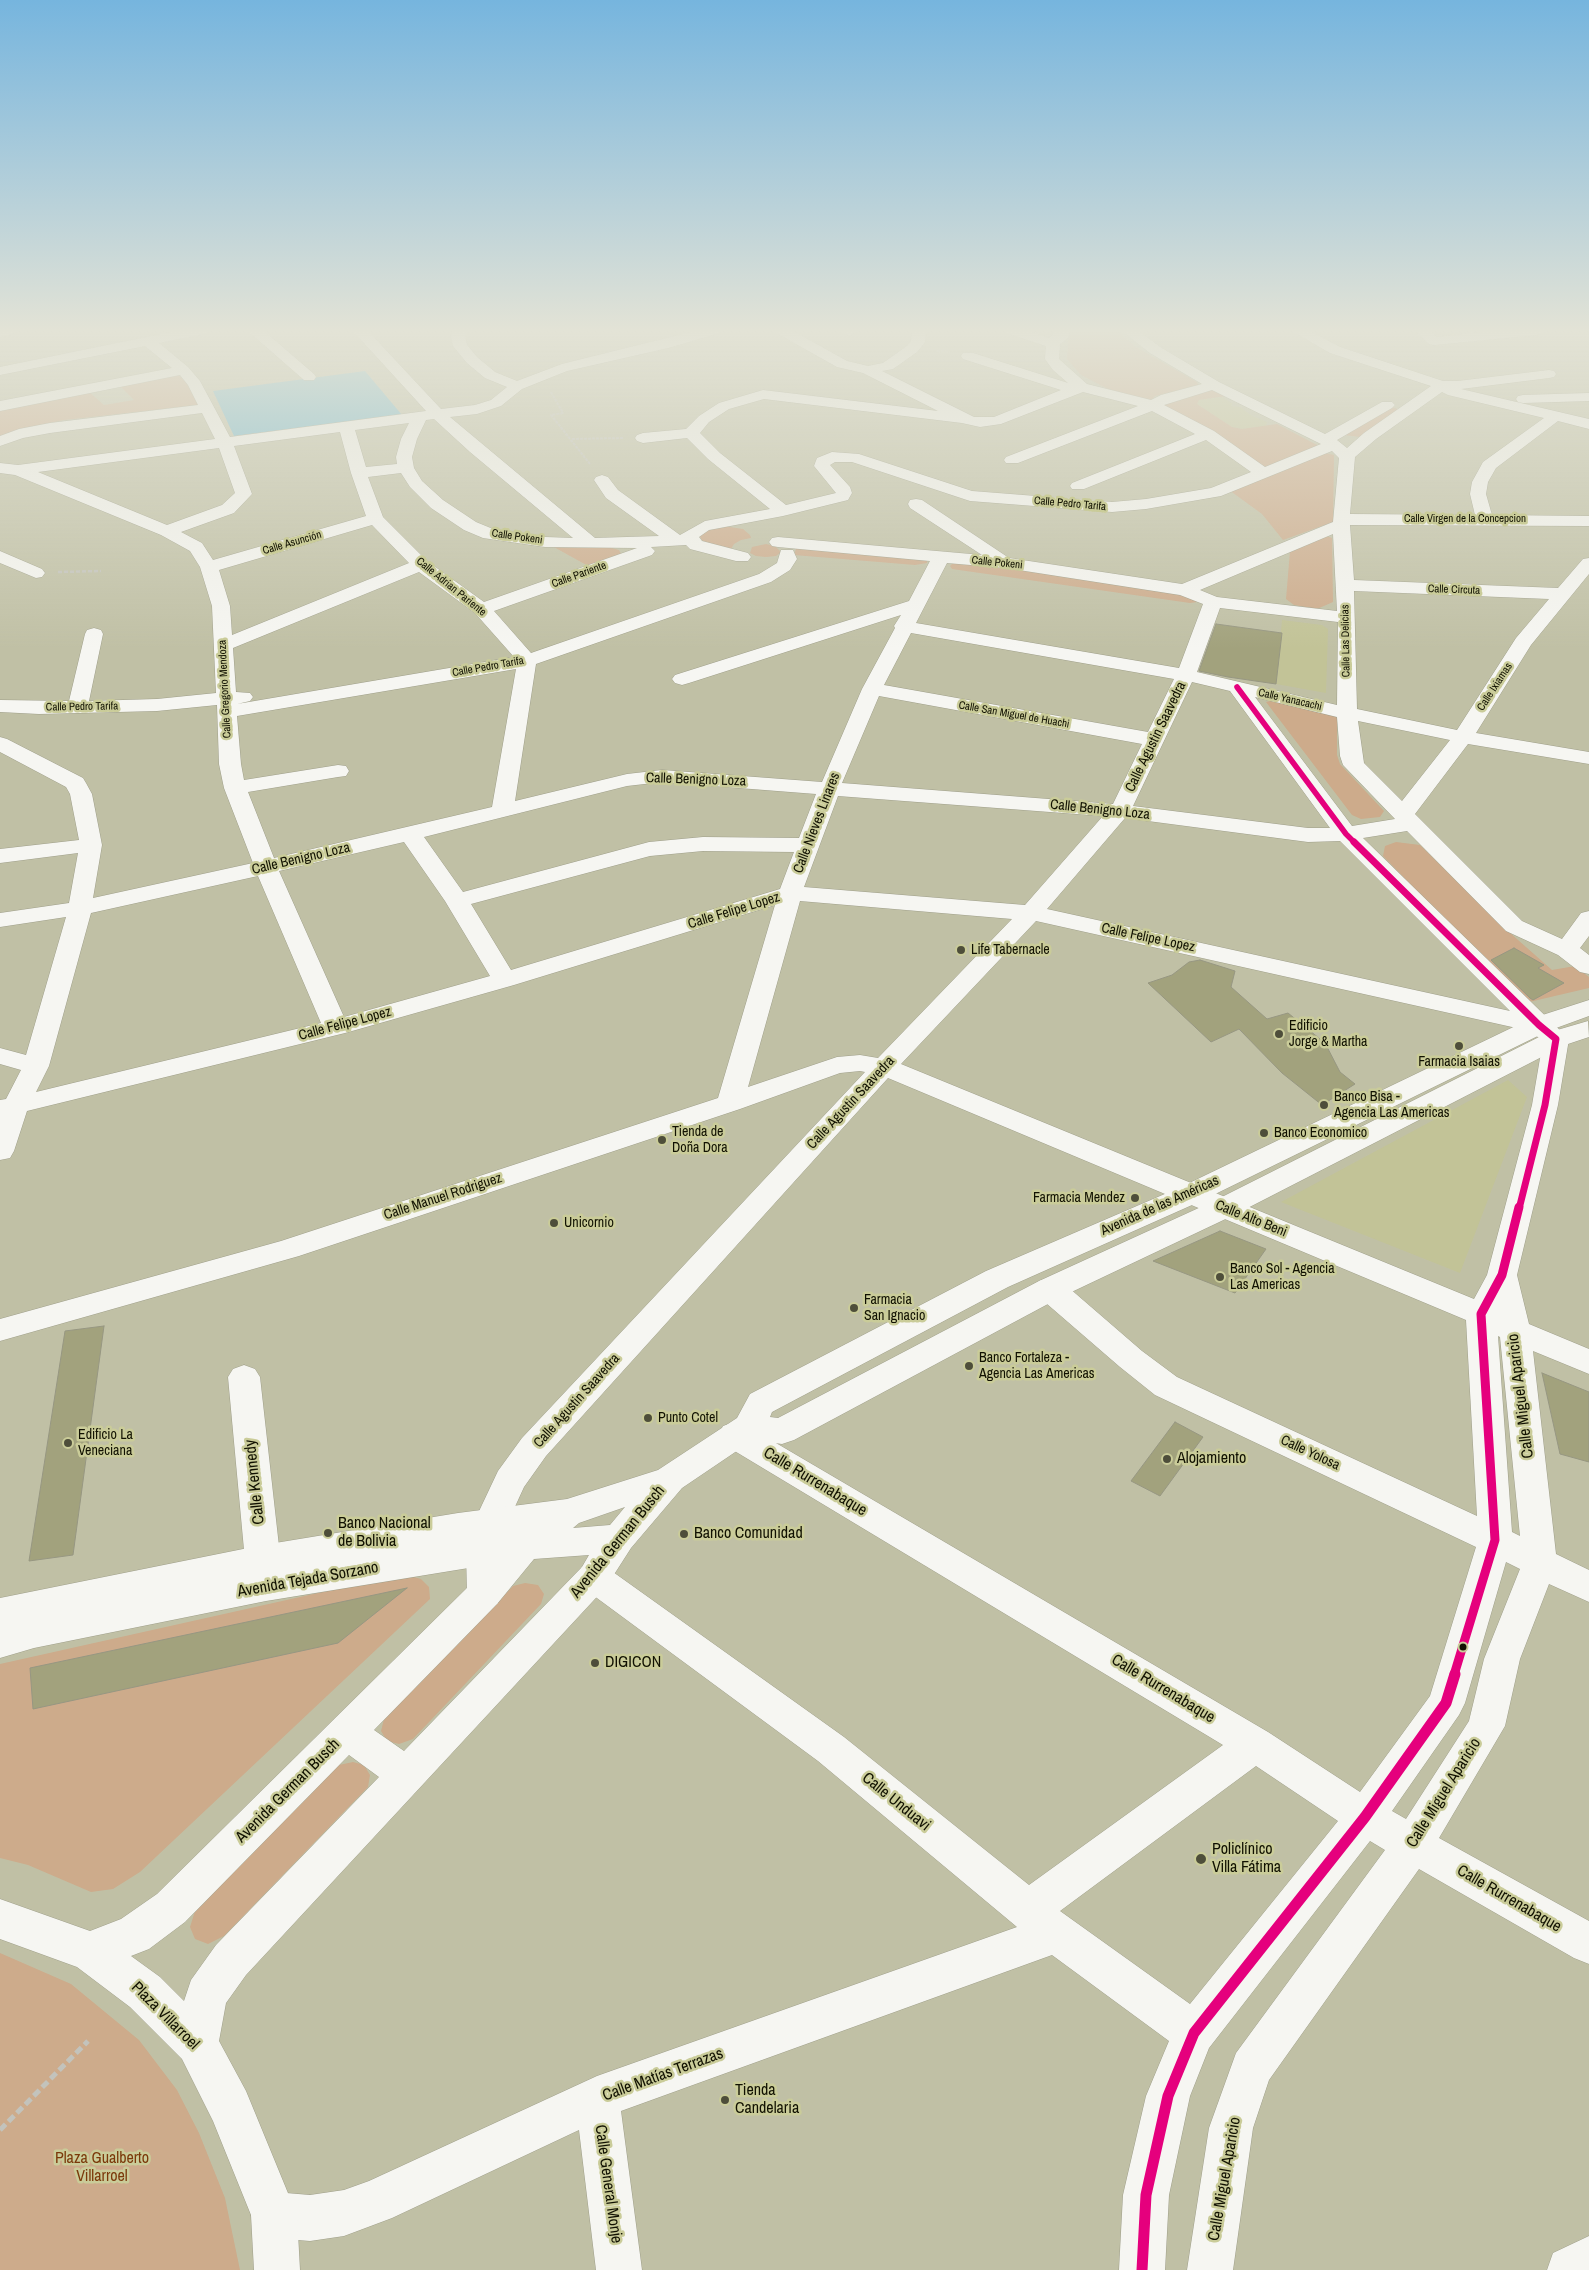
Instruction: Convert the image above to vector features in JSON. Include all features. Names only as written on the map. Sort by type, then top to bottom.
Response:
[{"type":"main road","points":[[168,531],[228,508],[244,494],[222,437]]},
{"type":"main road","points":[[9,469],[271,437]]},
{"type":"main road","name":"Calle Adrian Pariente","points":[[350,437],[359,473],[375,519],[421,565],[482,610],[523,655]]},
{"type":"main road","points":[[359,473],[406,468],[404,456],[410,437]]},
{"type":"main road","points":[[463,437],[592,544]]},
{"type":"main road","points":[[643,438],[653,437]]},
{"type":"main road","points":[[695,437],[777,512]]},
{"type":"main road","points":[[1012,460],[1071,437]]},
{"type":"main road","points":[[1078,486],[1201,437]]},
{"type":"main road","points":[[1212,437],[1264,474]]},
{"type":"main road","points":[[1319,437],[1329,442],[1347,456],[1369,437]]},
{"type":"main road","name":"Calle Pedro Tarifa","points":[[777,512],[830,500],[844,493],[842,487],[822,466],[823,461],[832,457],[863,460],[970,496],[1097,507],[1146,504],[1198,495],[1234,486],[1321,452],[1329,442],[1338,437]]},
{"type":"main road","points":[[1485,519],[1478,494],[1484,472],[1489,465],[1527,437]]},
{"type":"main road","name":"Calle Las Delicias","points":[[1347,456],[1341,522],[1347,618],[1347,713],[1351,756],[1354,765],[1409,818],[1514,926],[1567,950],[1589,967]]},
{"type":"main road","name":"Calle Pokeni","points":[[406,468],[416,484],[437,504],[454,517],[489,534],[522,540],[592,544],[683,539]]},
{"type":"main road","name":"Calle Gregorio Mendoza","points":[[9,469],[168,531],[196,547],[209,567],[220,606],[230,764],[236,788],[266,867],[336,1027]]},
{"type":"main road","points":[[602,480],[612,494],[683,539],[702,548],[750,559],[770,545],[777,512]]},
{"type":"main road","points":[[916,504],[1006,563]]},
{"type":"main road","points":[[711,525],[777,512]]},
{"type":"main road","name":"Calle Asunción","points":[[209,567],[375,519]]},
{"type":"main road","name":"Calle Virgen de la Concepcion","points":[[1341,522],[1485,519],[1589,521]]},
{"type":"main road","points":[[1184,590],[1341,522]]},
{"type":"main road","points":[[711,525],[734,525],[770,545]]},
{"type":"main road","name":"Calle Pariente","points":[[482,610],[683,539],[694,531],[711,525]]},
{"type":"main road","name":"Calle Pedro Tarifa","points":[[0,706],[225,706],[523,655],[739,586],[780,571],[770,545],[739,547],[737,550],[750,559],[756,570],[739,586]]},
{"type":"main road","name":"Calle Pokeni","points":[[770,545],[938,564],[1006,563],[1184,590],[1213,602],[1347,618]]},
{"type":"main road","points":[[0,556],[36,573]]},
{"type":"main road","name":"Calle Pokeni","points":[[938,564],[992,579]]},
{"type":"main road","name":"Calle Nieves Linares","points":[[730,1102],[790,893],[830,787],[872,689],[903,626],[938,564]]},
{"type":"main road","name":"Calle Ixiamas","points":[[1409,818],[1523,642],[1589,564]]},
{"type":"main road","points":[[223,645],[421,565]]},
{"type":"main road","name":"Calle Circuta","points":[[1344,585],[1563,594]]},
{"type":"main road","name":"Calle Pokeni","points":[[1135,600],[1193,607],[1213,602]]},
{"type":"main road","name":"Calle Agustin Saavedra","points":[[485,1593],[486,1538],[510,1480],[534,1448],[884,1066],[1031,913],[1120,811],[1186,676],[1213,602]]},
{"type":"main road","points":[[682,678],[915,605]]},
{"type":"main road","name":"Calle Yanacachi","points":[[903,626],[1186,676],[1347,713],[1463,737],[1589,758]]},
{"type":"main road","points":[[78,707],[94,634]]},
{"type":"main road","points":[[502,811],[523,655]]},
{"type":"main road","points":[[1237,688],[1346,834],[1547,1032]]},
{"type":"main road","name":"Calle San Miguel de Huachi","points":[[872,689],[1156,740]]},
{"type":"main road","points":[[0,743],[74,783],[81,794],[91,846],[80,908],[36,1066],[8,1108],[0,1151]]},
{"type":"main road","points":[[236,788],[338,771]]},
{"type":"main road","name":"Calle Benigno Loza","points":[[0,920],[80,908],[410,834],[627,780],[662,776],[830,787],[1120,811],[1308,835],[1346,834]]},
{"type":"main road","points":[[1346,834],[1409,818]]},
{"type":"main road","points":[[410,834],[457,901],[505,980]]},
{"type":"main road","points":[[457,901],[650,849],[704,844],[808,845]]},
{"type":"main road","points":[[0,856],[91,846]]},
{"type":"main road","name":"Calle Felipe Lopez","points":[[8,1108],[336,1027],[505,980],[790,893],[1031,913],[1547,1032]]},
{"type":"main road","points":[[1567,950],[1589,918]]},
{"type":"main road","name":"Avenida de las Américas","points":[[742,1431],[782,1430],[1050,1289],[1224,1208],[1589,1008]]},
{"type":"main road","name":"Avenida de las Américas","points":[[670,1479],[742,1431],[761,1403],[997,1279],[1191,1194],[1547,1032],[1589,1029]]},
{"type":"main road","name":"Calle Miguel Aparicio","points":[[1482,1314],[1502,1275],[1545,1105],[1547,1032]]},
{"type":"main road","points":[[0,1056],[36,1066]]},
{"type":"main road","name":"Calle Manuel Rodriguez","points":[[0,1330],[289,1249],[837,1065],[860,1063],[884,1066]]},
{"type":"main road","name":"Calle Alto Beni","points":[[884,1066],[1482,1314],[1514,1331],[1589,1362]]},
{"type":"main road","name":"Calle Miguel Aparicio","points":[[1210,2270],[1231,2128],[1251,2068],[1414,1844],[1486,1726],[1502,1659],[1540,1562],[1514,1331],[1502,1275]]},
{"type":"main road","name":"Calle Yolosa","points":[[1050,1289],[1130,1358],[1166,1386],[1495,1540],[1589,1587]]},
{"type":"main road","points":[[1142,2270],[1146,2194],[1168,2096],[1194,2033],[1365,1817],[1446,1703],[1495,1540],[1482,1314]]},
{"type":"main road","name":"Calle Kennedy","points":[[244,1377],[264,1573]]},
{"type":"main road","name":"Calle Rurrenabaque","points":[[742,1431],[1255,1744],[1365,1817],[1589,1944]]},
{"type":"main road","name":"Avenida German Busch","points":[[90,1951],[134,1935],[171,1908],[485,1593],[525,1546],[567,1513],[670,1479]]},
{"type":"main road","name":"Avenida German Busch","points":[[196,2044],[206,1995],[232,1960],[594,1577],[619,1538],[670,1479]]},
{"type":"main road","name":"Avenida Tejada Sorzano","points":[[0,1613],[486,1538],[567,1513]]},
{"type":"main road","name":"Avenida Tejada Sorzano","points":[[486,1538],[525,1546],[619,1538]]},
{"type":"main road","name":"Avenida Tejada Sorzano","points":[[0,1642],[264,1573]]},
{"type":"main road","name":"Calle Unduavi","points":[[594,1577],[831,1749],[1042,1921],[1194,2033]]},
{"type":"main road","points":[[346,1732],[407,1775]]},
{"type":"main road","name":"Calle Matías Terrazas","points":[[274,2215],[310,2218],[344,2213],[376,2202],[597,2098],[1042,1921],[1255,1744]]},
{"type":"main road","name":"Plaza Villarroel","points":[[0,1919],[90,1951],[145,1992],[196,2044],[230,2107],[274,2215],[277,2270]]},
{"type":"main road","name":"Calle General Monje","points":[[597,2098],[619,2270]]},
{"type":"main road","points":[[1570,2270],[1589,2259]]},
{"type":"path","points":[[571,439],[643,438]]},
{"type":"path","points":[[571,439],[602,480]]},
{"type":"path","points":[[0,2130],[88,2041]]},
{"type":"shaded area","points":[[1282,620],[1322,625],[1328,629],[1326,693],[1276,684]]},
{"type":"shaded area","points":[[1508,1080],[1527,1097],[1460,1273],[1281,1202]]},
{"type":"green space","points":[[1212,437],[1302,437],[1319,446],[1262,470]]},
{"type":"green space","points":[[1325,453],[1334,455],[1333,522],[1283,540],[1262,514],[1229,490]]},
{"type":"green space","points":[[723,526],[743,529],[751,538],[741,540],[734,544],[731,549],[704,542],[701,539],[700,536],[708,529]]},
{"type":"green space","points":[[1327,536],[1332,538],[1333,602],[1317,609],[1294,605],[1286,599],[1290,551]]},
{"type":"green space","points":[[766,544],[775,546],[781,552],[776,556],[766,557],[750,553],[752,547]]},
{"type":"green space","points":[[552,546],[608,547],[619,550],[621,554],[590,567]]},
{"type":"green space","points":[[797,546],[927,561],[927,563],[915,565],[794,555]]},
{"type":"green space","points":[[954,562],[1007,566],[1193,595],[1198,599],[1197,602],[1190,603],[952,569],[950,566]]},
{"type":"green space","points":[[1274,700],[1331,713],[1337,718],[1337,755],[1340,764],[1384,811],[1380,817],[1361,819],[1352,815],[1266,702]]},
{"type":"green space","points":[[1396,842],[1420,845],[1500,924],[1552,970],[1575,966],[1589,977],[1589,988],[1525,1003],[1383,856],[1385,846]]},
{"type":"green space","points":[[403,1574],[421,1579],[429,1587],[430,1599],[140,1872],[113,1889],[91,1892],[28,1865],[0,1858],[0,1664]]},
{"type":"green space","points":[[525,1583],[538,1585],[544,1594],[541,1604],[413,1739],[399,1744],[387,1741],[381,1731],[384,1719],[513,1586]]},
{"type":"green space","points":[[353,1762],[364,1765],[370,1775],[368,1787],[224,1936],[208,1944],[195,1939],[190,1927],[195,1911],[339,1765]]},
{"type":"green space","name":"Plaza Gualberto Villarroel","points":[[0,1953],[71,1984],[139,2040],[177,2090],[199,2133],[225,2198],[240,2270],[0,2270]]},
{"type":"building","points":[[1216,624],[1282,633],[1276,684],[1199,671]]},
{"type":"building","points":[[1514,948],[1544,965],[1538,968],[1564,983],[1533,1000],[1530,998],[1491,960]]},
{"type":"building","name":"Edificio Jorge & Martha","points":[[1200,960],[1235,971],[1231,987],[1267,1019],[1288,1013],[1325,1043],[1340,1072],[1355,1084],[1322,1105],[1282,1073],[1239,1029],[1211,1042],[1148,983],[1172,975],[1189,962]]},
{"type":"building","name":"Banco Sol - Agencia Las Americas","points":[[1220,1231],[1266,1249],[1235,1293],[1153,1261]]},
{"type":"building","name":"Edificio La Veneciana","points":[[104,1326],[73,1555],[29,1561],[65,1331]]},
{"type":"building","points":[[1542,1373],[1589,1392],[1589,1462],[1560,1454]]},
{"type":"building","name":"Alojamiento","points":[[1175,1422],[1203,1437],[1160,1496],[1131,1481]]},
{"type":"building","points":[[407,1588],[338,1643],[33,1709],[30,1668]]},
{"type":"transit line","points":[[1142,2270],[1146,2195],[1168,2096],[1194,2033],[1365,1817],[1446,1703],[1495,1540],[1481,1314],[1502,1275],[1545,1105],[1556,1039],[1539,1025],[1346,834],[1237,687]]},
{"type":"place","name":"Life Tabernacle","points":[[961,950]]},
{"type":"place","name":"Edificio Jorge & Martha","points":[[1279,1034]]},
{"type":"place","name":"Farmacia Isaias","points":[[1459,1046]]},
{"type":"place","name":"Banco Bisa - Agencia Las Americas","points":[[1324,1105]]},
{"type":"place","name":"Banco Economico","points":[[1264,1133]]},
{"type":"place","name":"Tienda de Doña Dora","points":[[662,1140]]},
{"type":"place","name":"Farmacia Mendez","points":[[1135,1198]]},
{"type":"place","name":"Unicornio","points":[[554,1223]]},
{"type":"place","name":"Banco Sol - Agencia Las Americas","points":[[1220,1277]]},
{"type":"place","name":"Farmacia San Ignacio","points":[[854,1308]]},
{"type":"place","name":"Banco Fortaleza - Agencia Las Americas","points":[[969,1366]]},
{"type":"place","name":"Punto Cotel","points":[[648,1418]]},
{"type":"place","name":"Edificio La Veneciana","points":[[68,1443]]},
{"type":"place","name":"Alojamiento","points":[[1167,1459]]},
{"type":"place","name":"Banco Nacional de Bolivia","points":[[328,1533]]},
{"type":"place","name":"Banco Comunidad","points":[[684,1534]]},
{"type":"place","name":"DIGICON","points":[[595,1663]]},
{"type":"place","name":"Policlínico Villa Fátima","points":[[1201,1859]]},
{"type":"place","name":"Tienda Candelaria","points":[[725,2100]]}]
